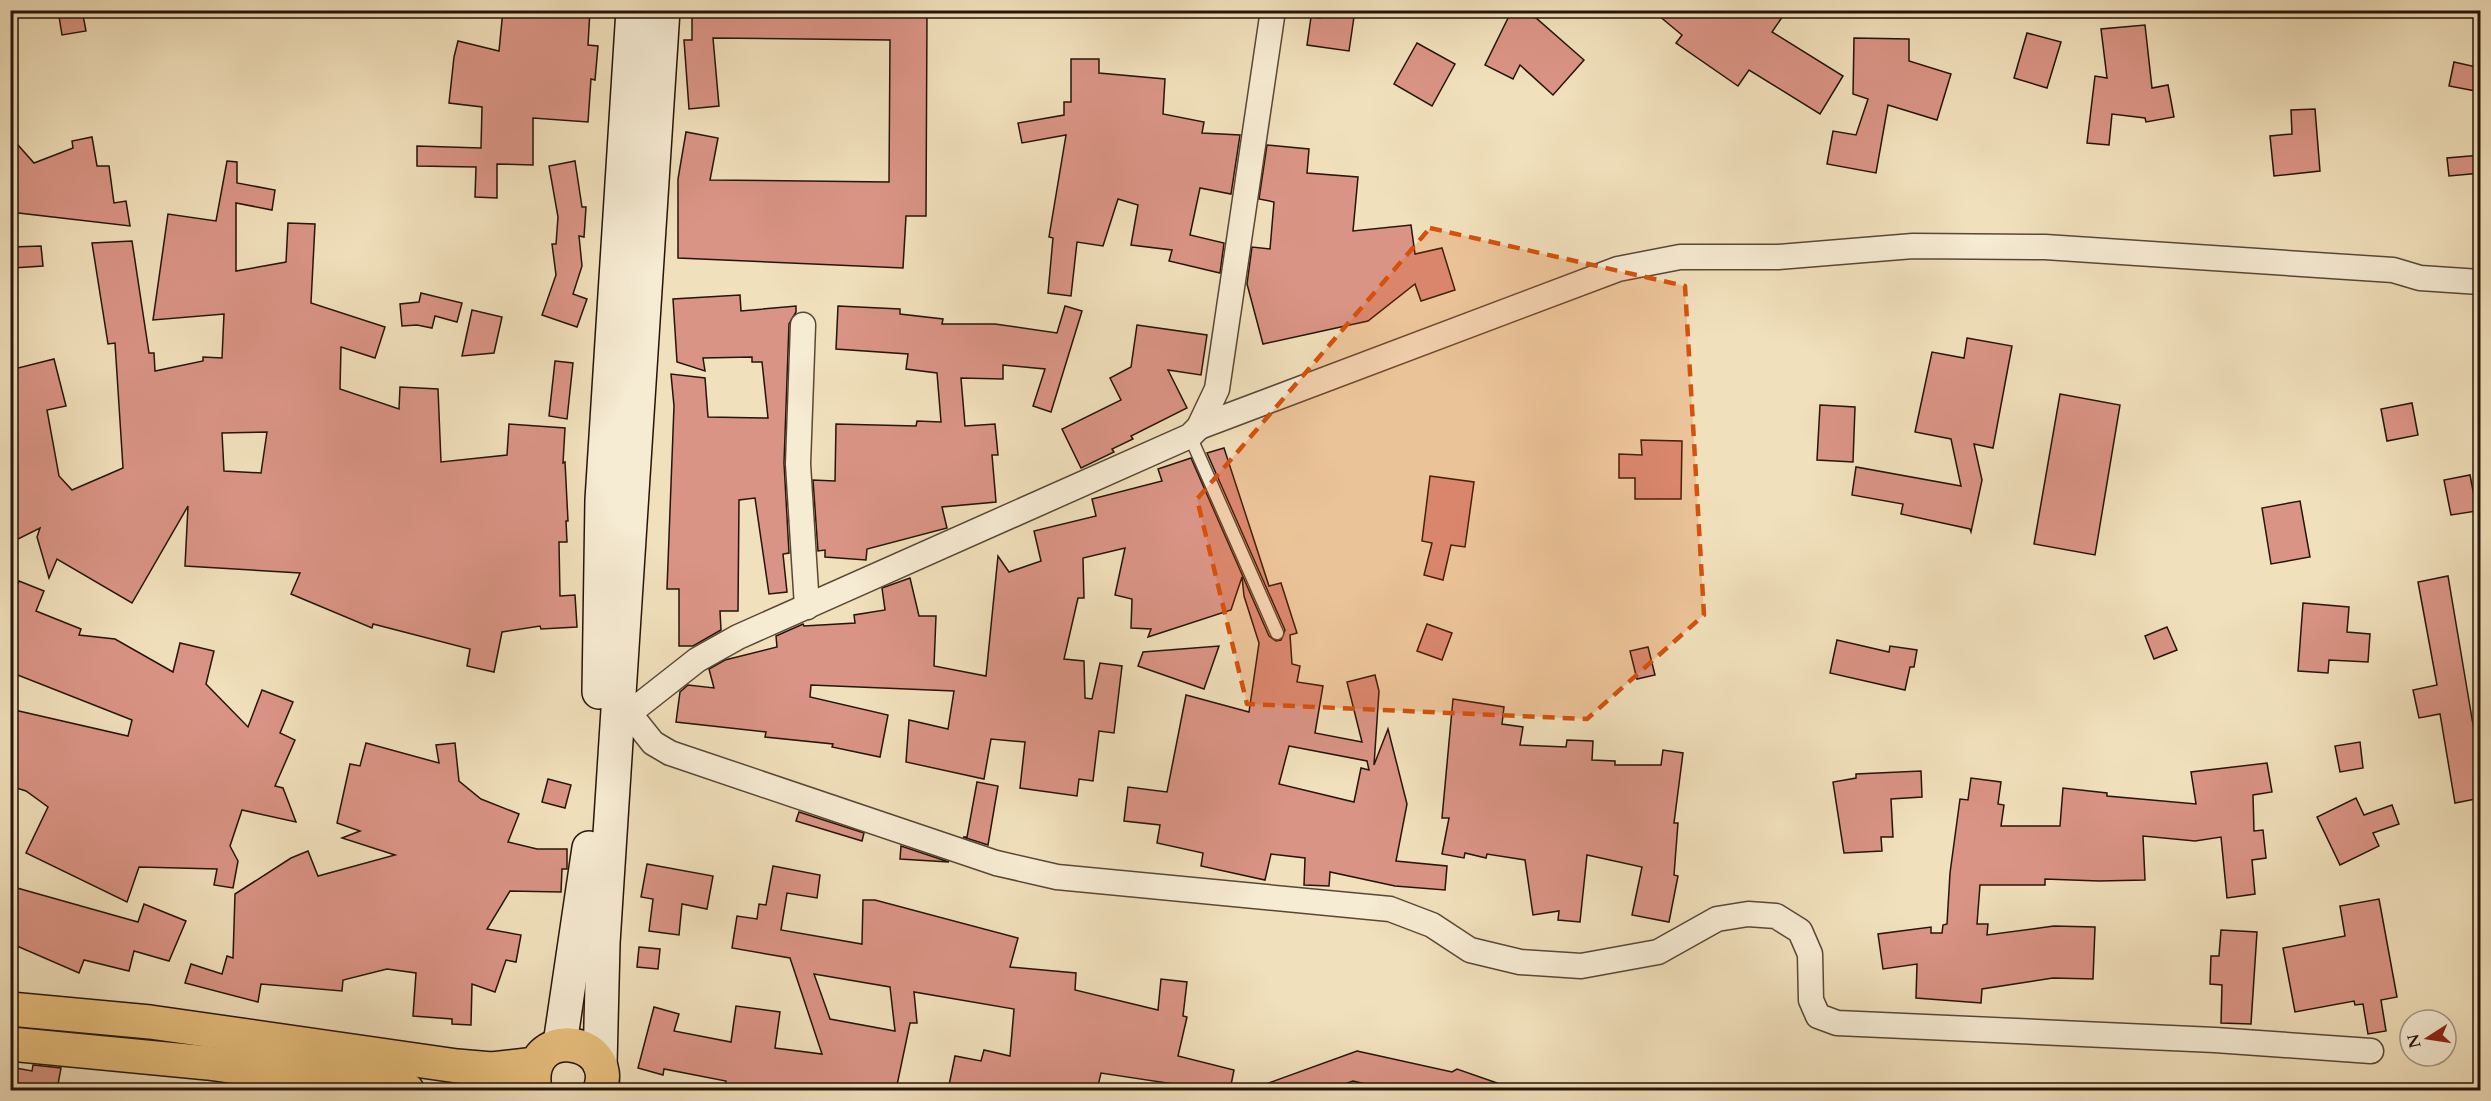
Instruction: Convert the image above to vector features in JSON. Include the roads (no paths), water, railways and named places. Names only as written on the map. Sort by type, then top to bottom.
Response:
[{"type":"main road","points":[[544,1066],[597,792],[602,500],[633,10]]},
{"type":"main road","points":[[605,1083],[603,943],[623,717],[663,10]]},
{"type":"main road","points":[[10,1009],[150,1022],[492,1069],[544,1066],[576,1044],[591,1052],[605,1083]]},
{"type":"main road","points":[[10,1044],[198,1062],[407,1090]]},
{"type":"street","points":[[1195,431],[1217,389],[1273,10]]},
{"type":"street","points":[[2371,1051],[2215,1040],[1837,1023],[1818,1016],[1811,1000],[1810,954],[1800,931],[1776,916],[1748,914],[1717,919],[1658,952],[1581,966],[1520,962],[1470,950],[1432,925],[1390,909],[1057,877],[996,862],[670,753],[653,743],[623,717],[698,660],[738,637],[1195,431],[1618,269],[1680,257],[1778,257],[1913,246],[2045,247],[2393,270],[2420,278],[2481,282]]},
{"type":"street","points":[[804,325],[798,464],[807,607]]},
{"type":"lane","points":[[1195,431],[1277,633]]}]
